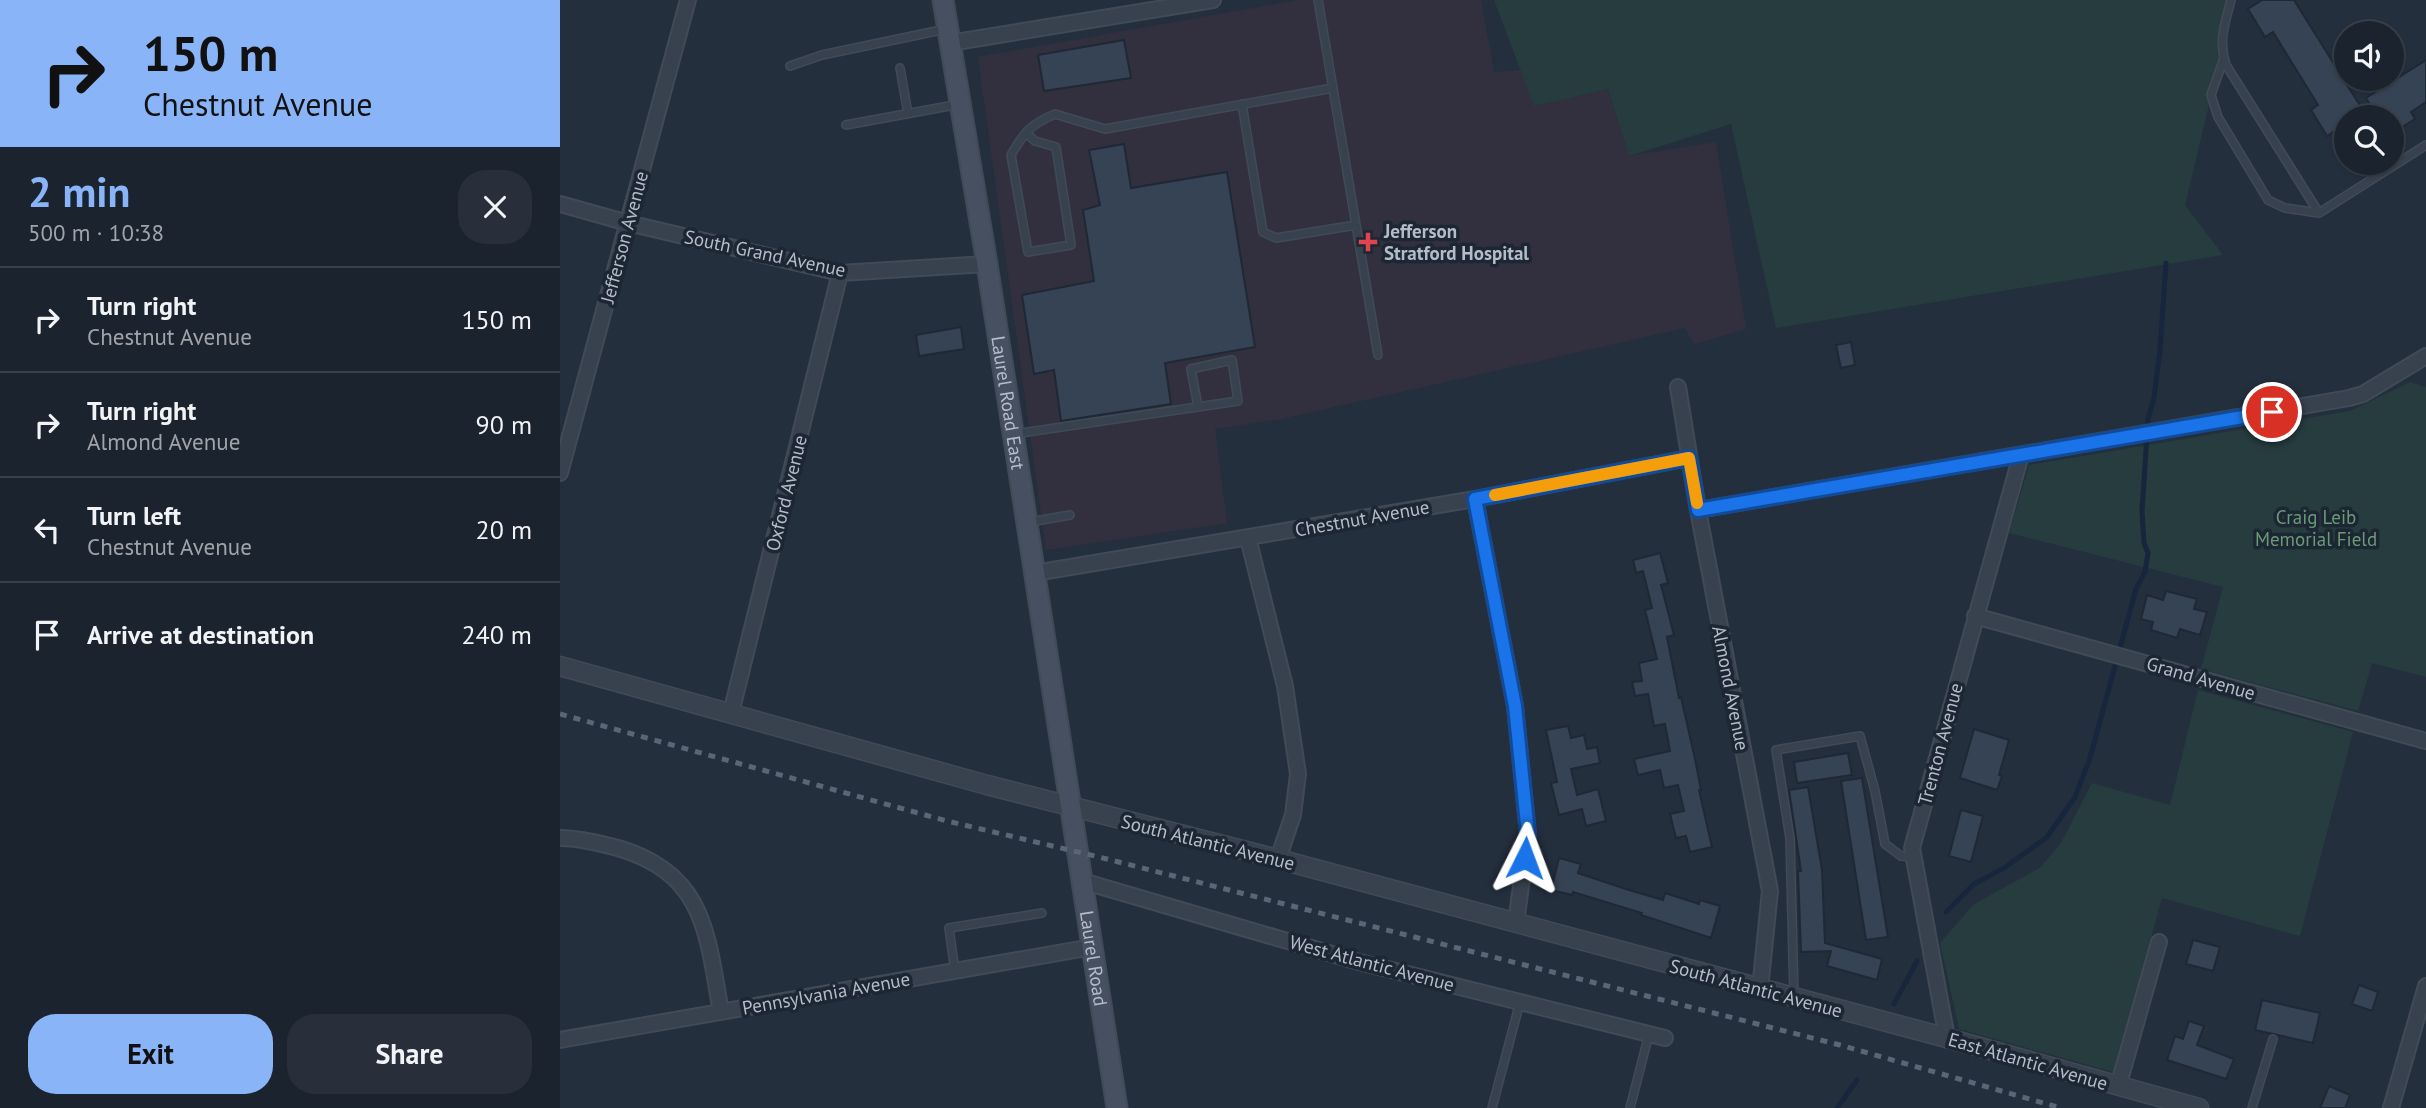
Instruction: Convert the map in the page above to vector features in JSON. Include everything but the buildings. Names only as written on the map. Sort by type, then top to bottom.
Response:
[{"type":"main road","name":"Laurel Road East","points":[[943,0],[987,264],[1071,807]]},
{"type":"main road","name":"Laurel Road","points":[[1071,807],[1117,1108]]},
{"type":"street","name":"Jefferson Avenue","points":[[560,473],[688,0]]},
{"type":"street","points":[[949,36],[1213,0]]},
{"type":"street","points":[[560,204],[628,223]]},
{"type":"street","name":"South Grand Avenue","points":[[628,223],[841,273],[987,264]]},
{"type":"street","name":"Oxford Avenue","points":[[731,713],[841,273]]},
{"type":"street","points":[[1698,510],[2349,398],[2362,394],[2426,356]]},
{"type":"street","name":"Almond Avenue","points":[[1678,387],[1698,510],[1770,891],[1760,989]]},
{"type":"street","name":"Trenton Avenue","points":[[1947,1038],[1912,848],[2021,455]]},
{"type":"street","name":"Chestnut Avenue","points":[[1035,573],[1475,499],[1689,458]]},
{"type":"street","points":[[1475,499],[1515,706],[1527,821],[1528,834],[1516,923]]},
{"type":"street","points":[[1248,538],[1285,687],[1298,774],[1293,815],[1278,859]]},
{"type":"street","name":"Grand Avenue","points":[[1975,616],[2426,741]]},
{"type":"street","name":"South Atlantic Avenue","points":[[560,666],[986,785],[1278,859],[1857,1015]]},
{"type":"street","points":[[560,838],[582,840],[634,853],[660,866],[680,883],[703,922],[722,1012]]},
{"type":"street","name":"West Atlantic Avenue","points":[[1082,881],[1359,962],[1665,1038]]},
{"type":"street","points":[[2118,1087],[2159,942]]},
{"type":"street","name":"Pennsylvania Avenue","points":[[560,1040],[1092,947]]},
{"type":"street","points":[[2391,1108],[2426,986]]},
{"type":"street","name":"East Atlantic Avenue","points":[[1857,1015],[2199,1108]]},
{"type":"lane","points":[[1318,0],[1378,355]]},
{"type":"lane","points":[[2231,0],[2222,33],[2221,48],[2224,58],[2319,213]]},
{"type":"lane","points":[[790,66],[822,55],[949,36]]},
{"type":"lane","points":[[2224,58],[2211,95],[2218,117],[2269,200],[2285,208],[2319,213],[2426,145]]},
{"type":"lane","points":[[900,68],[908,114]]},
{"type":"lane","points":[[1026,133],[1035,141],[1056,146],[1071,245],[1028,252],[1011,155],[1032,124],[1055,114],[1105,129],[1333,88]]},
{"type":"lane","points":[[846,125],[961,104]]},
{"type":"lane","points":[[1242,104],[1263,232],[1276,237],[1356,225]]},
{"type":"lane","points":[[1013,434],[1198,407],[1238,401],[1232,360],[1191,369],[1198,407]]},
{"type":"lane","points":[[1027,522],[1070,515]]},
{"type":"lane","points":[[1794,998],[1790,838],[1776,750],[1860,736],[1875,791],[1885,845],[1901,856],[1914,857]]},
{"type":"lane","points":[[955,971],[949,928],[1042,912]]},
{"type":"lane","points":[[1492,1108],[1520,1002]]},
{"type":"lane","points":[[1630,1108],[1649,1034]]},
{"type":"lane","points":[[2252,1108],[2273,1039]]},
{"type":"shaded area","name":"Jefferson Stratford Hospital","points":[[1299,0],[1481,0],[1494,72],[1525,70],[1534,105],[1608,89],[1629,156],[1716,142],[1746,329],[1694,344],[1685,328],[1281,419],[1215,429],[1227,523],[1046,550],[978,57]]},
{"type":"green space","points":[[1494,0],[2234,0],[2185,205],[2223,255],[1776,328],[1731,124],[1629,156],[1608,89],[1534,106]]},
{"type":"green space","name":"Craig Leib Memorial Field","points":[[2410,382],[2426,387],[2426,677],[2372,663],[2358,711],[2201,669],[2223,587],[2009,533],[2029,465],[2350,411]]},
{"type":"green space","points":[[2198,690],[2353,732],[2300,936],[2162,898],[2113,1072],[1959,1029],[1940,943],[1974,904],[2040,868],[2061,843],[2092,783],[2170,805]]},
{"type":"waterway","points":[[1946,912],[1974,884],[2004,868],[2047,837],[2075,797],[2090,758],[2136,589],[2145,572],[2148,553],[2144,543],[2142,511],[2148,419],[2154,398],[2160,350],[2166,263]]},
{"type":"waterway","points":[[1894,1004],[1917,961]]},
{"type":"waterway","points":[[1837,1108],[1857,1080]]},
{"type":"railway","points":[[560,714],[947,821],[1840,1045],[2061,1108]]},
{"type":"slow traffic","points":[[1495,495],[1689,458],[1697,503]]},
{"type":"place","name":"Jefferson Stratford Hospital","points":[[1368,242]]},
{"type":"route","points":[[1525,858],[1528,834],[1515,706],[1475,499],[1689,458],[1698,510],[2272,412]]}]
